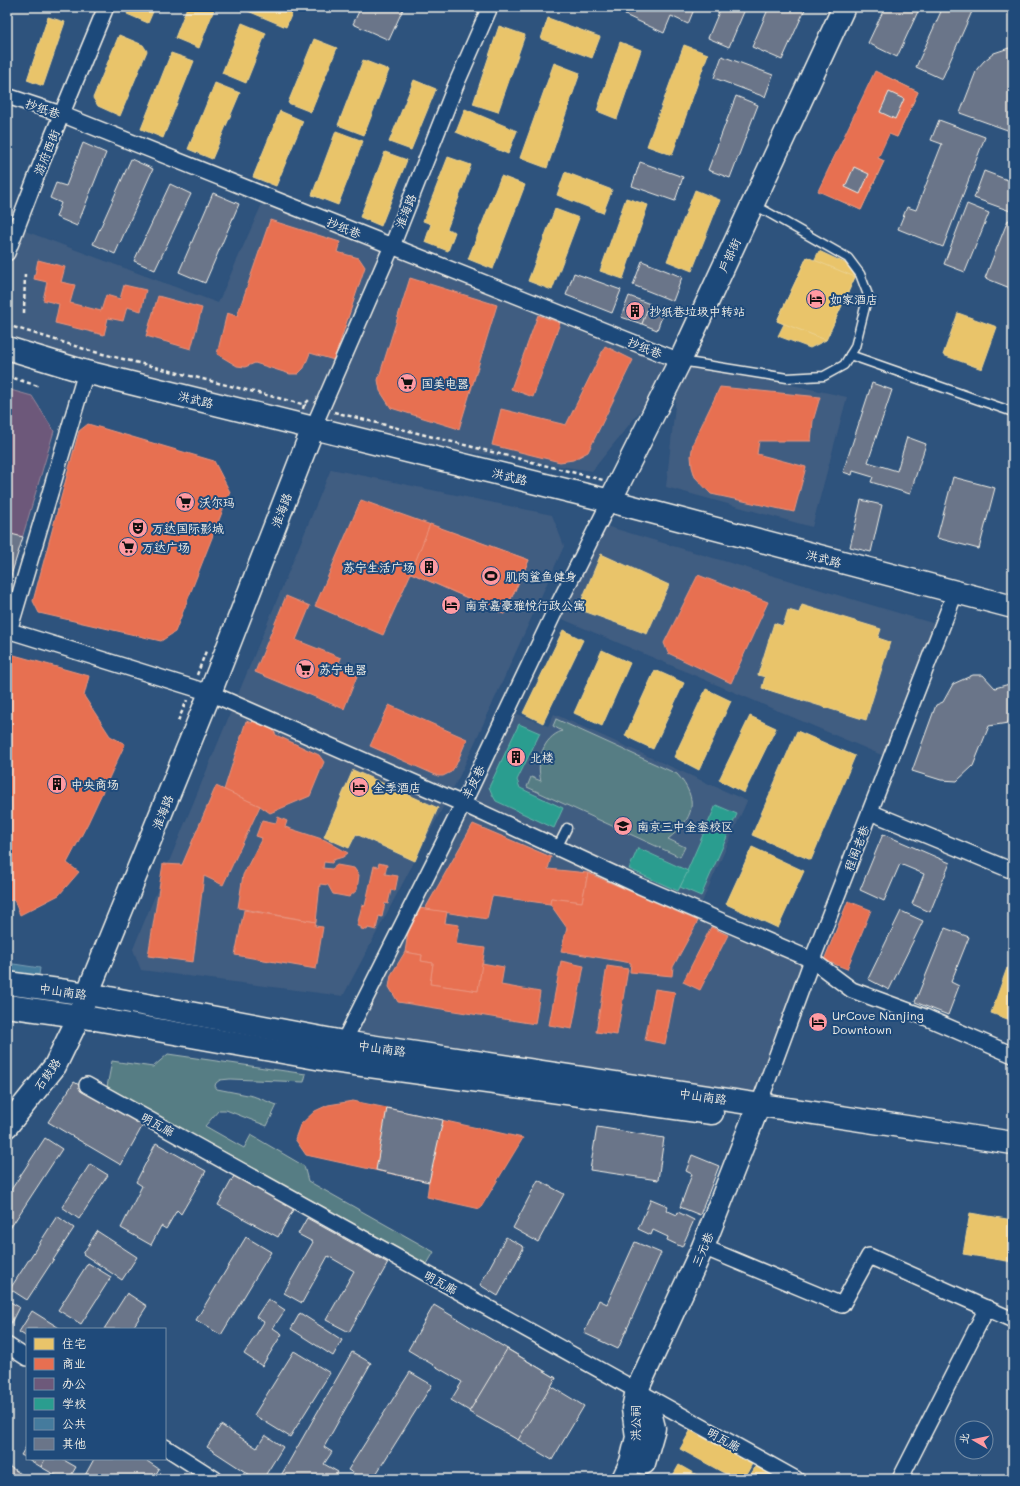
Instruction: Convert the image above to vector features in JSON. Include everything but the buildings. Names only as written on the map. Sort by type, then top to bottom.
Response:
[{"type":"main road","name":"户部街","points":[[610,501],[680,361],[844,7]]},
{"type":"main road","name":"洪武路","points":[[7,348],[86,372],[610,501],[1013,607]]},
{"type":"main road","name":"淮海路","points":[[79,1016],[210,693],[313,428]]},
{"type":"main road","name":"中山南路","points":[[7,983],[88,994],[338,1052]]},
{"type":"main road","name":"中山南路","points":[[7,1006],[338,1052],[720,1114],[759,1104]]},
{"type":"main road","name":"石鼓路","points":[[7,1126],[55,1066],[79,1016]]},
{"type":"main road","name":"三元巷","points":[[637,1390],[703,1247],[759,1104]]},
{"type":"main road","name":"洪公祠","points":[[623,1479],[630,1462],[637,1437],[633,1409],[637,1390]]},
{"type":"main road","name":"洪公祠","points":[[637,1390],[649,1408],[654,1428],[645,1461],[637,1479]]},
{"type":"street","name":"游府西街","points":[[7,253],[40,164],[106,7]]},
{"type":"street","name":"淮海路","points":[[313,428],[392,246],[455,87],[490,7]]},
{"type":"street","name":"抄纸巷","points":[[7,96],[62,114],[680,361]]},
{"type":"street","points":[[86,372],[8,631],[210,693],[462,804],[640,886],[812,960],[852,990],[925,1017],[1013,1055]]},
{"type":"street","name":"羊皮巷","points":[[338,1052],[462,804],[553,614],[610,501]]},
{"type":"street","name":"程阁老巷","points":[[759,1104],[812,960],[955,592]]},
{"type":"street","points":[[870,812],[1013,871]]},
{"type":"street","name":"明瓦廊","points":[[87,1085],[796,1479]]},
{"type":"street","points":[[703,1247],[842,1305],[869,1256],[1013,1320]]},
{"type":"street","points":[[900,1479],[987,1308]]},
{"type":"street","points":[[7,1345],[26,1357]]},
{"type":"street","points":[[166,1448],[215,1479]]},
{"type":"lane","points":[[680,361],[787,378],[824,376],[844,365],[855,347],[868,295],[860,274],[848,258],[753,204]]},
{"type":"lane","points":[[850,355],[1013,412]]},
{"type":"lane","points":[[558,848],[567,828]]},
{"type":"lane","points":[[7,986],[338,1052]]},
{"type":"lane","points":[[759,1104],[1013,1143]]},
{"type":"path","points":[[24,313],[25,272]]},
{"type":"path","points":[[7,376],[38,386]]},
{"type":"shaded area","points":[[266,195],[680,361],[592,471],[313,428],[7,348],[7,253],[17,228],[218,303]]},
{"type":"shaded area","points":[[680,361],[847,397],[812,527],[666,487]]},
{"type":"shaded area","points":[[331,469],[552,515],[564,546],[460,775],[343,996],[141,970],[133,949]]},
{"type":"shaded area","points":[[599,524],[942,626],[891,759],[553,615]]},
{"type":"shaded area","points":[[507,710],[548,726],[554,714],[747,801],[698,911],[812,960],[759,1104],[720,1114],[333,1061]]},
{"type":"green space","points":[[556,719],[677,774],[689,792],[691,801],[691,809],[684,824],[668,839],[685,847],[680,857],[527,787],[531,777],[541,781],[539,766],[542,752],[550,739],[555,734],[562,731],[553,726]]},
{"type":"green space","points":[[168,1054],[306,1074],[304,1082],[230,1079],[220,1080],[215,1086],[217,1089],[253,1096],[277,1105],[267,1126],[226,1110],[219,1110],[205,1126],[244,1148],[251,1135],[304,1166],[308,1181],[434,1252],[427,1264],[107,1087],[112,1061],[153,1067]]},
{"type":"place","name":"如家酒店","points":[[816,299]]},
{"type":"place","name":"抄纸巷垃圾中转站","points":[[635,311]]},
{"type":"place","name":"国美电器","points":[[407,383]]},
{"type":"place","name":"沃尔玛","points":[[185,502]]},
{"type":"place","name":"万达国际影城","points":[[138,528]]},
{"type":"place","name":"万达广场","points":[[128,547]]},
{"type":"place","name":"苏宁生活广场","points":[[429,567]]},
{"type":"place","name":"肌肉鲨鱼健身","points":[[491,576]]},
{"type":"place","name":"南京嘉豪雅悦行政公寓","points":[[451,605]]},
{"type":"place","name":"苏宁电器","points":[[305,669]]},
{"type":"place","name":"北楼","points":[[516,757]]},
{"type":"place","name":"中央商场","points":[[57,784]]},
{"type":"place","name":"全季酒店","points":[[359,787]]},
{"type":"place","name":"南京三中金銮校区","points":[[623,826]]},
{"type":"place","name":"UrCove Nanjing Downtown","points":[[818,1022]]}]
